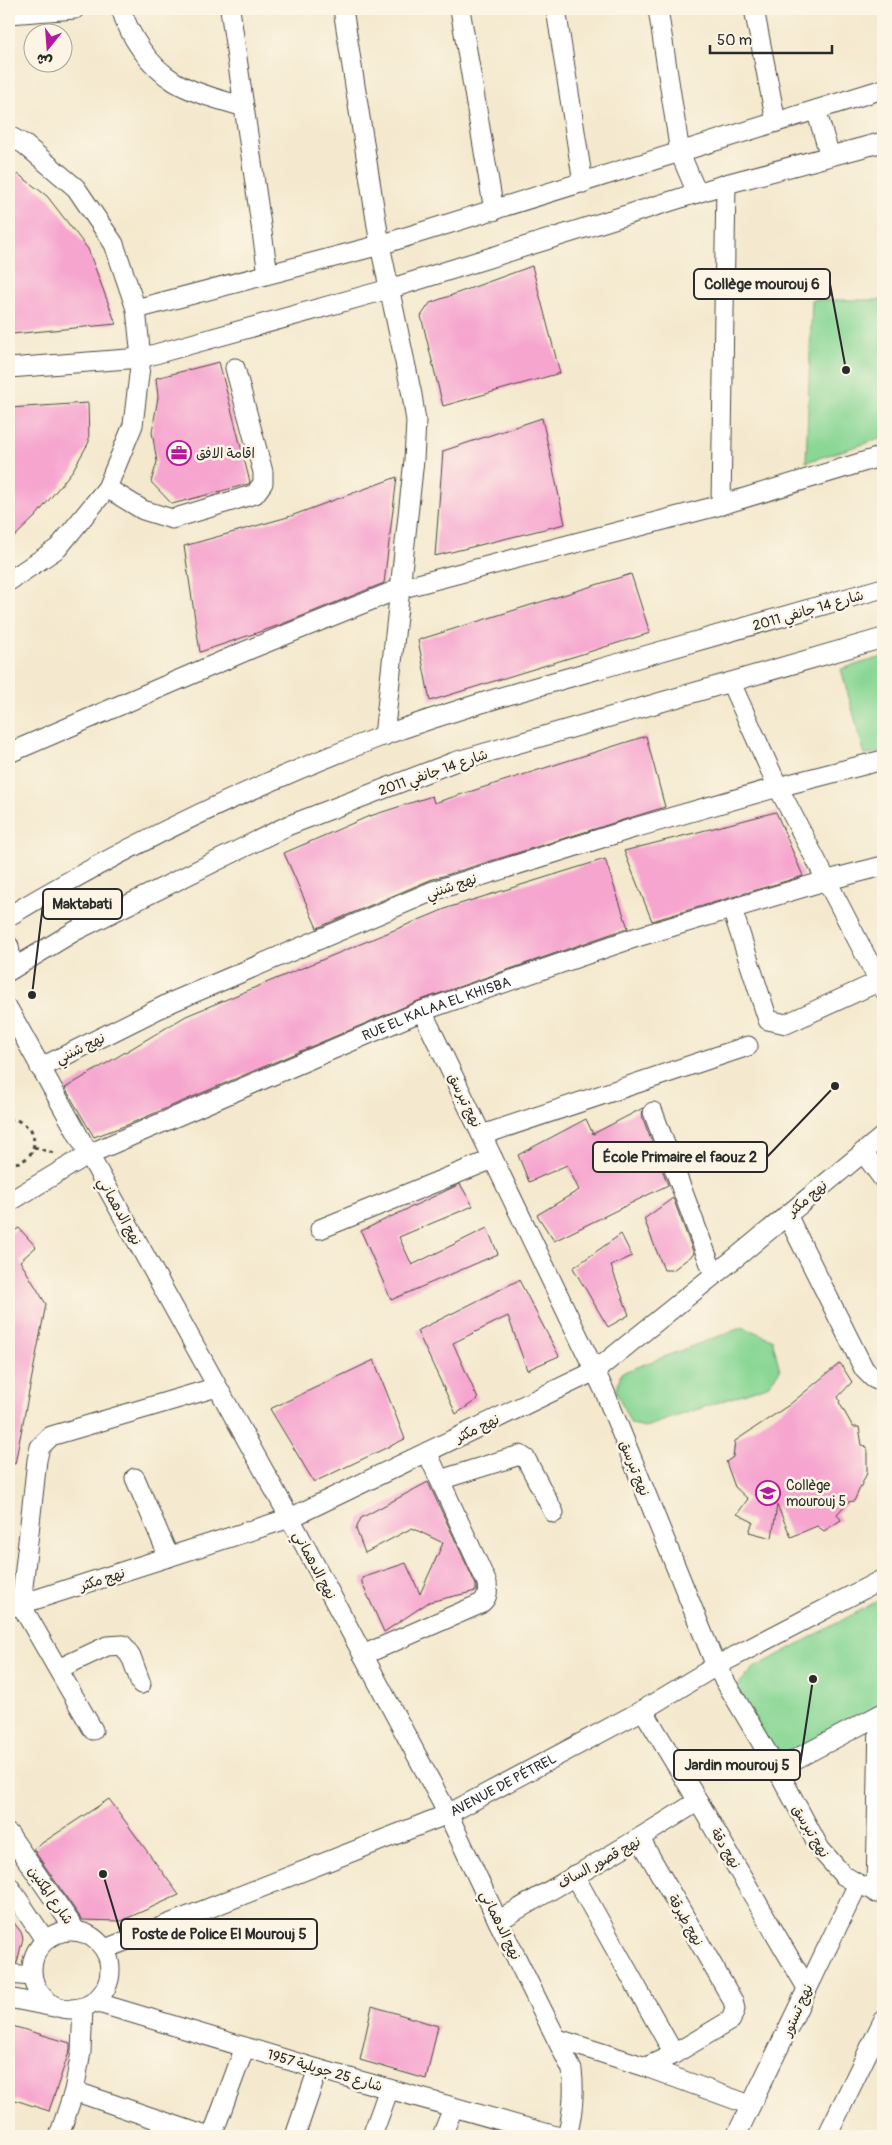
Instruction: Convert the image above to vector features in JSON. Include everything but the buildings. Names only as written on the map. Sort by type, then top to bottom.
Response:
[{"type":"street","points":[[9,14],[75,9]]},
{"type":"street","points":[[121,9],[127,28],[153,64],[176,82],[244,107]]},
{"type":"street","points":[[230,9],[268,274]]},
{"type":"street","points":[[343,9],[380,245],[416,421],[414,460],[384,736]]},
{"type":"street","points":[[460,9],[494,211]]},
{"type":"street","points":[[556,9],[583,183]]},
{"type":"street","points":[[658,9],[680,153],[697,193]]},
{"type":"street","points":[[754,9],[776,122]]},
{"type":"street","points":[[136,309],[380,245],[680,153],[883,88]]},
{"type":"street","points":[[816,110],[830,156]]},
{"type":"street","points":[[9,136],[24,144],[76,188],[114,244],[136,309],[141,358],[133,425],[107,488],[58,548],[9,581]]},
{"type":"street","points":[[9,368],[141,358],[389,289],[726,184],[883,142]]},
{"type":"street","points":[[721,504],[726,184]]},
{"type":"street","points":[[107,488],[143,510],[172,519],[255,494],[263,483],[263,472],[235,368]]},
{"type":"street","points":[[9,753],[248,650],[399,589],[721,504],[883,456]]},
{"type":"street","name":"شارع 14 جانفي 2011","points":[[9,916],[52,890],[163,831],[290,773],[384,736],[528,689],[883,588]]},
{"type":"street","name":"شارع 14 جانفي 2011","points":[[9,970],[75,931],[287,826],[454,762],[883,638]]},
{"type":"street","points":[[731,683],[778,787],[881,985],[786,1024],[768,1020],[732,909]]},
{"type":"street","name":"نهج شنني","points":[[40,1068],[172,1002],[432,891],[634,828],[778,787],[883,760]]},
{"type":"street","name":"RUE EL KALAA EL KHISBA","points":[[9,1202],[89,1154],[422,1010],[634,938],[828,880],[883,866]]},
{"type":"street","points":[[9,946],[11,960],[9,970]]},
{"type":"street","name":"نهج الدهماني","points":[[9,1010],[290,1518],[448,1814],[498,1921],[572,2070],[575,2089],[573,2111],[567,2136]]},
{"type":"street","name":"نهج تبرسق","points":[[422,1010],[595,1371],[716,1666],[777,1770],[820,1849],[838,1870],[858,1884],[880,1894]]},
{"type":"street","points":[[482,1135],[748,1046]]},
{"type":"street","points":[[653,1112],[714,1275]]},
{"type":"street","name":"نهج مكثر","points":[[15,1607],[290,1518],[595,1371],[883,1136]]},
{"type":"street","points":[[863,1152],[883,1179]]},
{"type":"street","points":[[320,1229],[493,1159]]},
{"type":"street","points":[[787,1215],[864,1369],[873,1378],[883,1383]]},
{"type":"street","points":[[94,1730],[58,1669],[15,1607],[40,1447],[50,1436],[218,1387]]},
{"type":"street","points":[[363,1655],[480,1604],[485,1600],[488,1592],[427,1452]]},
{"type":"street","points":[[440,1480],[520,1455],[526,1459],[554,1513]]},
{"type":"street","points":[[135,1478],[169,1557]]},
{"type":"street","name":"AVENUE DE PÉTREL","points":[[105,1950],[448,1814],[643,1710],[716,1666],[883,1579]]},
{"type":"street","points":[[58,1669],[107,1646],[123,1645],[132,1659],[141,1684]]},
{"type":"street","name":"نهج دقة","points":[[643,1710],[807,1988]]},
{"type":"street","points":[[777,1770],[881,1714],[880,1894]]},
{"type":"street","name":"نهج قصور الساف","points":[[498,1921],[574,1875],[640,1839],[698,1801]]},
{"type":"street","name":"شارع المكنين","points":[[9,1834],[76,1931]]},
{"type":"street","name":"نهج طبرقة","points":[[640,1839],[733,2000],[735,2009],[731,2020],[674,2054]]},
{"type":"street","points":[[574,1875],[674,2054],[646,2067]]},
{"type":"street","name":"نهج تستور","points":[[736,2136],[783,2043],[807,1988],[858,1884]]},
{"type":"street","points":[[9,1886],[45,1940]]},
{"type":"street","points":[[9,1998],[61,2008],[72,2009],[89,2005],[104,1991],[110,1978],[110,1963],[105,1950],[87,1934],[76,1931],[54,1934],[45,1940],[37,1950],[32,1963],[32,1976],[37,1990],[47,2001],[61,2008]]},
{"type":"street","points":[[9,1974],[32,1976]]},
{"type":"street","points":[[59,2136],[74,2091],[89,2005]]},
{"type":"street","name":"شارع 25 جويلية 1957","points":[[89,2005],[318,2068],[530,2133],[556,2136]]},
{"type":"street","points":[[827,2136],[883,2020]]},
{"type":"street","points":[[558,2039],[646,2067],[750,2105]]},
{"type":"street","points":[[212,2136],[245,2047]]},
{"type":"street","points":[[295,2136],[318,2068]]},
{"type":"street","points":[[372,2136],[389,2089]]},
{"type":"street","points":[[74,2091],[206,2136]]},
{"type":"street","points":[[442,2136],[452,2108]]},
{"type":"path","points":[[9,1120],[16,1120],[30,1128],[35,1142],[30,1156],[24,1161],[9,1163]]},
{"type":"green space","points":[[812,300],[883,300],[883,438],[806,462]]},
{"type":"green space","points":[[883,657],[883,751],[865,755],[841,669]]},
{"type":"green space","points":[[743,1327],[772,1339],[780,1370],[767,1386],[645,1427],[631,1424],[616,1391],[621,1373]]},
{"type":"green space","points":[[883,1598],[883,1713],[774,1763],[732,1691],[754,1668]]},
{"type":"place","name":"Collège mourouj 6","points":[[846,370]]},
{"type":"place","name":"اقامة الافق","points":[[179,453]]},
{"type":"place","name":"Maktabati","points":[[32,995]]},
{"type":"place","name":"École Primaire el faouz 2","points":[[835,1086]]},
{"type":"place","name":"Collège mourouj 5","points":[[768,1493]]},
{"type":"place","name":"Jardin mourouj 5","points":[[813,1679]]},
{"type":"place","name":"Poste de Police El Mourouj 5","points":[[103,1874]]}]
